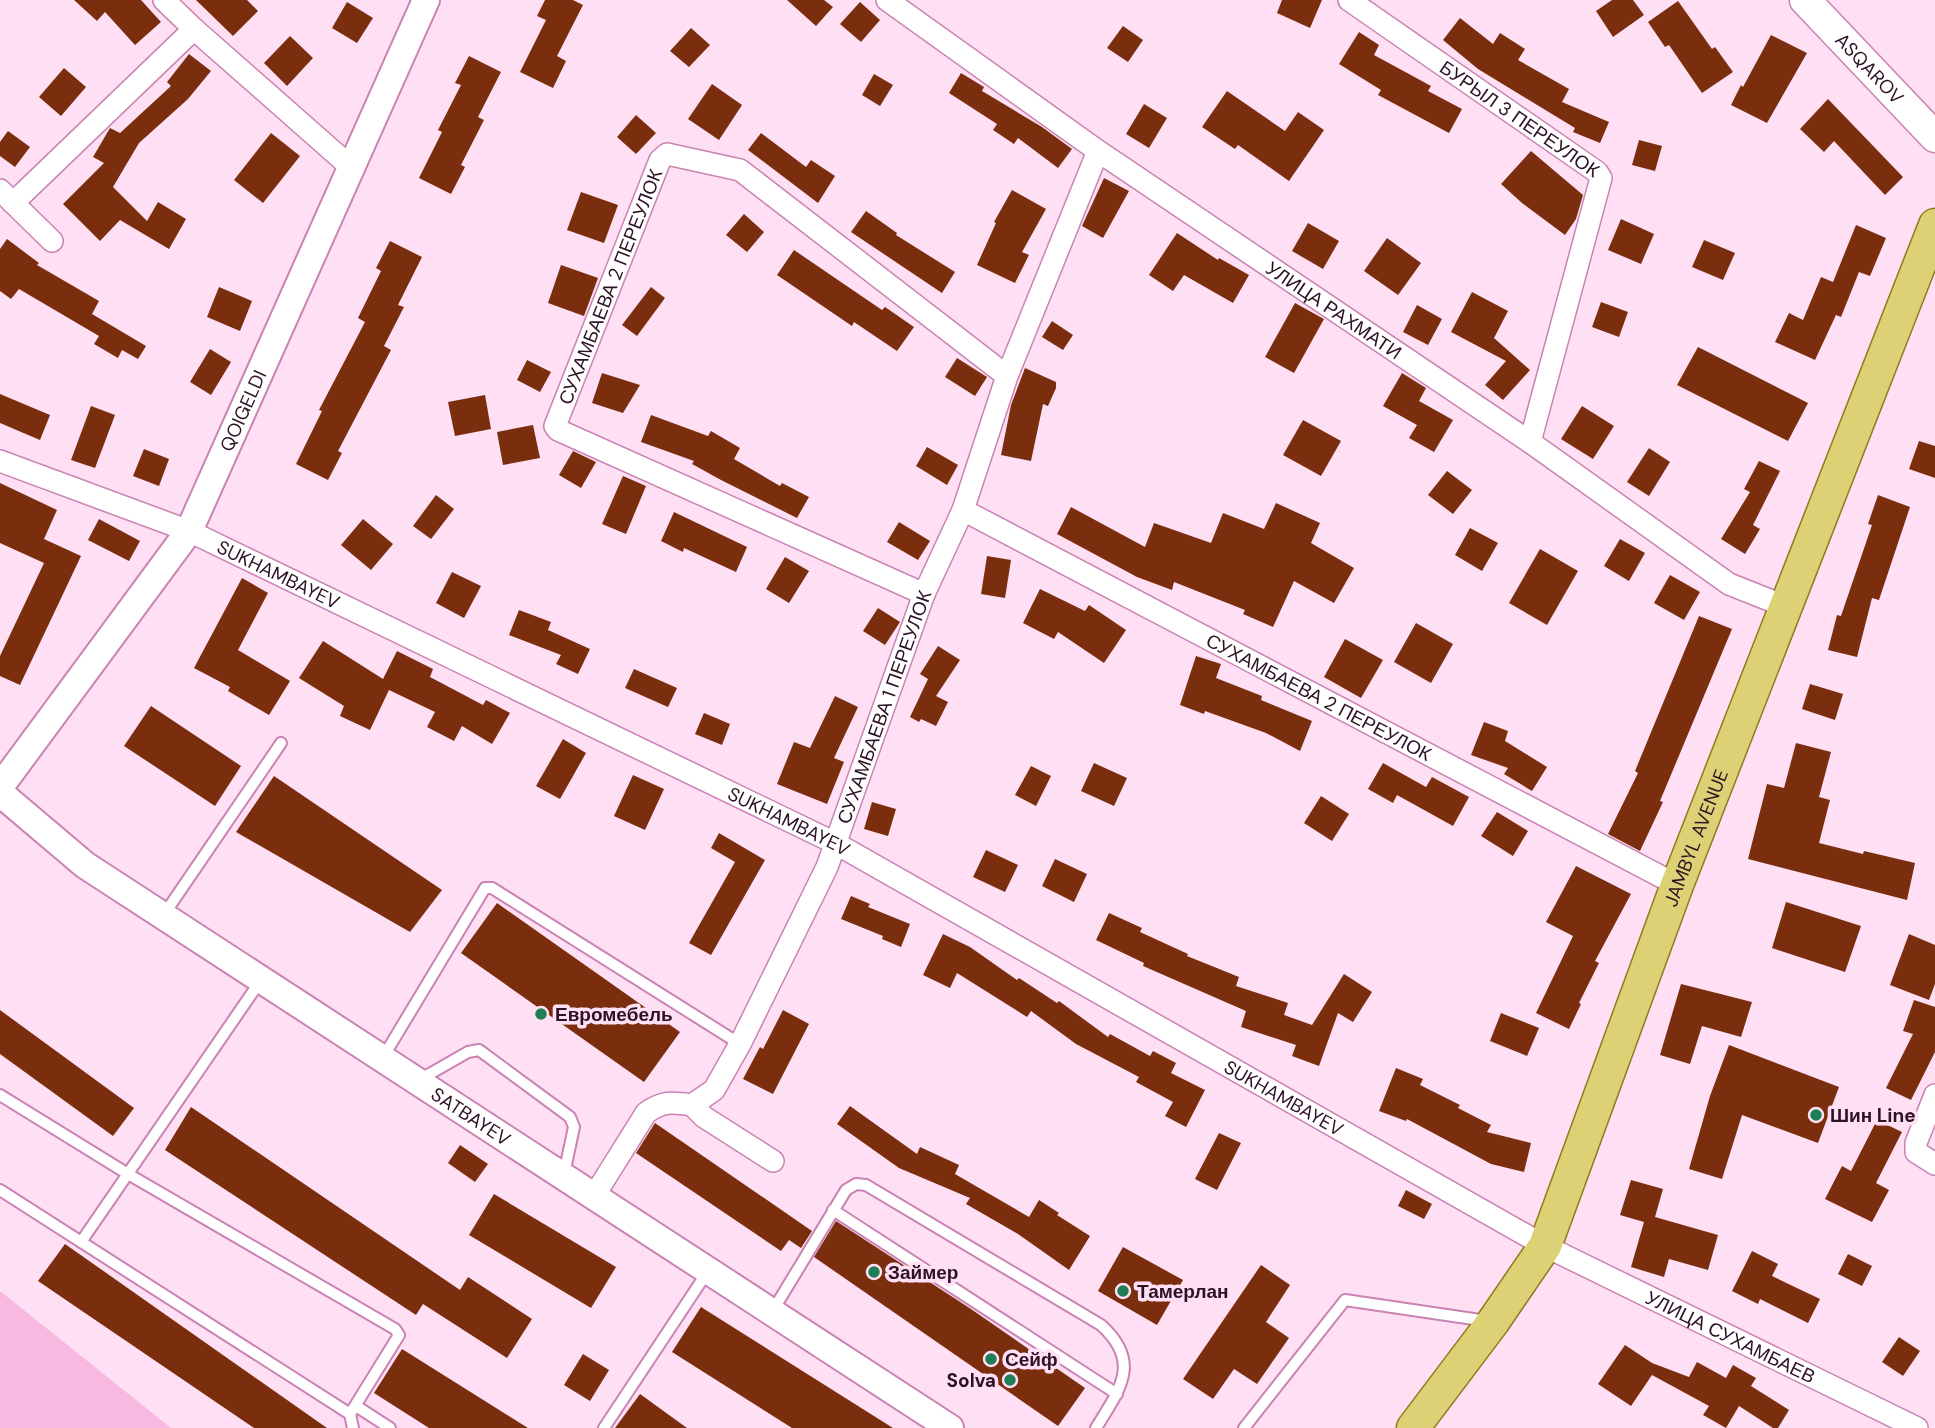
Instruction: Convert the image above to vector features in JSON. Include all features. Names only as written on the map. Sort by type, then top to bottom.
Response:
[{"type":"main road","name":"ASQAROV","points":[[1805,0],[1935,137]]},
{"type":"main road","name":"JAMBYL AVENUE","points":[[1413,1428],[1493,1322],[1545,1246],[1677,885],[1935,225]]},
{"type":"street","points":[[164,0],[353,169]]},
{"type":"street","name":"QOIGELDI","points":[[0,787],[190,531],[426,0]]},
{"type":"street","name":"УЛИЦА РАХМАТИ","points":[[887,0],[1098,150],[1531,442],[1729,584],[1787,607]]},
{"type":"street","name":"БУРЫЛ 3 ПЕРЕУЛОК","points":[[1349,0],[1597,172],[1601,178],[1531,442]]},
{"type":"street","points":[[52,241],[7,197],[194,29]]},
{"type":"street","name":"СУХАМБАЕВА 1 ПЕРЕУЛОК","points":[[692,1105],[714,1090],[740,1044],[827,867],[924,594],[963,510],[1007,376],[1098,150]]},
{"type":"street","name":"СУХАМБАЕВА 2 ПЕРЕУЛОК","points":[[924,594],[555,426],[660,160],[667,154],[740,170],[1007,376]]},
{"type":"street","name":"SUKHAMBAYEV","points":[[0,461],[190,531],[835,844],[1545,1246]]},
{"type":"street","name":"СУХАМБАЕВА 2 ПЕРЕУЛОК","points":[[963,510],[1677,885]]},
{"type":"street","name":"SATBAYEV","points":[[0,793],[85,865],[950,1428]]},
{"type":"street","points":[[1935,1095],[1916,1143],[1916,1152],[1935,1164]]},
{"type":"street","points":[[594,1196],[646,1113],[657,1105],[668,1102],[692,1105],[704,1117],[773,1161]]},
{"type":"street","name":"УЛИЦА СУХАМБАЕВ","points":[[1545,1246],[1917,1428]]},
{"type":"lane","points":[[163,916],[281,743]]},
{"type":"lane","points":[[382,1059],[485,888],[492,888],[740,1044]]},
{"type":"lane","points":[[81,1242],[261,980]]},
{"type":"lane","points":[[417,1081],[468,1052],[479,1050],[570,1117],[574,1127],[564,1177]]},
{"type":"lane","points":[[0,1096],[128,1174],[395,1329],[399,1335],[353,1410],[352,1428]]},
{"type":"lane","points":[[772,1312],[846,1190],[856,1184],[866,1185],[1101,1325],[1113,1336],[1124,1353],[1124,1374],[1116,1394],[1096,1428]]},
{"type":"lane","points":[[0,1190],[353,1410],[390,1428]]},
{"type":"lane","points":[[833,1210],[1116,1394]]},
{"type":"lane","points":[[604,1428],[708,1271]]},
{"type":"lane","points":[[1244,1428],[1345,1300],[1493,1322]]},
{"type":"shaded area","points":[[0,1291],[171,1428],[0,1428]]},
{"type":"building","points":[[74,0],[141,0],[161,22],[135,45],[105,12],[97,21]]},
{"type":"building","points":[[196,0],[247,0],[258,11],[233,36]]},
{"type":"building","points":[[545,0],[573,0],[583,5],[557,56],[566,61],[553,88],[520,72],[546,20],[537,16]]},
{"type":"building","points":[[787,0],[824,0],[833,7],[816,26]]},
{"type":"building","points":[[1282,0],[1322,0],[1310,28],[1277,13]]},
{"type":"building","points":[[1612,0],[1633,0],[1644,15],[1613,37],[1596,11]]},
{"type":"building","points":[[1678,1],[1712,49],[1715,47],[1733,72],[1702,93],[1669,45],[1665,47],[1648,22]]},
{"type":"building","points":[[347,2],[373,18],[357,43],[332,28]]},
{"type":"building","points":[[860,2],[880,20],[861,42],[840,24]]},
{"type":"building","points":[[1460,18],[1493,44],[1500,33],[1525,49],[1518,60],[1569,89],[1562,102],[1609,122],[1600,143],[1573,132],[1575,128],[1478,69],[1443,40]]},
{"type":"building","points":[[1123,26],[1143,40],[1128,62],[1107,48]]},
{"type":"building","points":[[691,28],[710,45],[689,67],[670,51]]},
{"type":"building","points":[[1359,32],[1379,45],[1374,55],[1431,86],[1428,91],[1462,109],[1449,133],[1378,95],[1381,90],[1339,64]]},
{"type":"building","points":[[1771,35],[1807,53],[1767,123],[1731,105]]},
{"type":"building","points":[[290,36],[313,58],[287,86],[264,63]]},
{"type":"building","points":[[189,54],[211,71],[188,99],[139,143],[113,187],[147,221],[158,202],[186,219],[169,249],[120,220],[100,241],[63,204],[104,163],[93,157],[110,128],[120,133],[171,86],[167,82]]},
{"type":"building","points":[[469,56],[501,72],[478,117],[484,120],[461,165],[465,167],[451,194],[419,178],[442,132],[438,130],[461,85],[455,83]]},
{"type":"building","points":[[64,68],[86,87],[61,116],[39,97]]},
{"type":"building","points":[[961,73],[984,87],[982,91],[1042,127],[1072,149],[1058,168],[1018,138],[1014,144],[993,130],[997,124],[949,93]]},
{"type":"building","points":[[874,74],[893,85],[880,106],[862,95]]},
{"type":"building","points":[[712,84],[742,105],[719,140],[688,119]]},
{"type":"building","points":[[1227,91],[1285,131],[1298,112],[1324,130],[1289,181],[1238,145],[1235,149],[1202,127]]},
{"type":"building","points":[[1828,99],[1903,177],[1885,195],[1834,141],[1824,152],[1800,129]]},
{"type":"building","points":[[1144,104],[1167,118],[1149,148],[1126,134]]},
{"type":"building","points":[[636,115],[656,133],[636,154],[617,137]]},
{"type":"building","points":[[8,131],[30,147],[15,167],[0,156],[0,142]]},
{"type":"building","points":[[271,133],[300,156],[263,203],[234,180]]},
{"type":"building","points":[[761,133],[806,167],[811,160],[835,176],[818,203],[748,150]]},
{"type":"building","points":[[1639,140],[1662,146],[1655,171],[1632,165]]},
{"type":"building","points":[[1531,151],[1583,195],[1576,219],[1565,235],[1501,184]]},
{"type":"building","points":[[1104,178],[1129,191],[1103,238],[1082,226]]},
{"type":"building","points":[[1012,190],[1046,209],[1022,252],[1029,255],[1015,283],[977,265],[996,223],[994,222]]},
{"type":"building","points":[[581,192],[618,205],[604,243],[567,230]]},
{"type":"building","points":[[866,211],[897,233],[896,235],[955,272],[942,293],[851,232]]},
{"type":"building","points":[[744,214],[764,232],[747,252],[726,235]]},
{"type":"building","points":[[1621,219],[1654,234],[1641,264],[1608,250]]},
{"type":"building","points":[[1308,223],[1339,241],[1323,269],[1292,251]]},
{"type":"building","points":[[1856,225],[1886,238],[1870,276],[1859,272],[1841,317],[1836,315],[1815,360],[1775,342],[1789,313],[1803,320],[1821,277],[1833,282]]},
{"type":"building","points":[[1177,233],[1218,260],[1219,258],[1249,275],[1233,303],[1184,275],[1173,291],[1149,275]]},
{"type":"building","points":[[1387,238],[1421,263],[1398,295],[1364,271]]},
{"type":"building","points":[[7,239],[39,263],[37,265],[99,301],[92,314],[146,346],[138,359],[122,350],[118,358],[94,344],[99,336],[19,289],[11,299],[0,291],[0,249]]},
{"type":"building","points":[[1704,240],[1735,253],[1723,280],[1692,267]]},
{"type":"building","points":[[390,241],[422,257],[398,305],[404,307],[384,346],[391,350],[338,451],[342,453],[328,480],[296,464],[322,411],[319,410],[365,322],[358,318],[381,271],[376,268]]},
{"type":"building","points":[[794,250],[882,310],[885,307],[914,327],[897,351],[854,322],[852,326],[777,275]]},
{"type":"building","points":[[561,265],[598,278],[584,316],[548,303]]},
{"type":"building","points":[[219,287],[252,301],[240,331],[207,317]]},
{"type":"building","points":[[651,287],[665,298],[637,336],[622,325]]},
{"type":"building","points":[[1472,292],[1508,311],[1494,338],[1530,370],[1503,400],[1485,385],[1506,361],[1451,332]]},
{"type":"building","points":[[1601,302],[1628,312],[1619,337],[1592,327]]},
{"type":"building","points":[[1295,303],[1324,319],[1294,373],[1265,357]]},
{"type":"building","points":[[1417,305],[1442,319],[1428,345],[1403,332]]},
{"type":"building","points":[[1052,321],[1073,335],[1063,350],[1042,337]]},
{"type":"building","points":[[1698,347],[1808,403],[1788,441],[1677,385]]},
{"type":"building","points":[[210,349],[231,362],[211,395],[190,382]]},
{"type":"building","points":[[957,358],[987,377],[975,396],[945,377]]},
{"type":"building","points":[[527,360],[551,372],[540,392],[517,380]]},
{"type":"building","points":[[1025,368],[1056,382],[1048,406],[1043,404],[1031,461],[1001,455],[1011,405]]},
{"type":"building","points":[[602,373],[640,385],[623,413],[592,403]]},
{"type":"building","points":[[1402,373],[1426,388],[1419,401],[1453,420],[1434,452],[1409,438],[1417,425],[1383,406]]},
{"type":"building","points":[[0,394],[50,415],[40,440],[0,423]]},
{"type":"building","points":[[485,395],[491,429],[455,436],[448,402]]},
{"type":"building","points":[[91,406],[115,415],[95,468],[71,460]]},
{"type":"building","points":[[1582,406],[1614,426],[1593,459],[1561,439]]},
{"type":"building","points":[[651,415],[708,436],[711,431],[740,448],[734,459],[780,486],[782,483],[809,497],[797,518],[692,464],[694,461],[641,442]]},
{"type":"building","points":[[1303,420],[1341,441],[1321,476],[1283,455]]},
{"type":"building","points":[[533,425],[540,458],[503,465],[497,432]]},
{"type":"building","points":[[1919,441],[1935,446],[1935,478],[1909,469]]},
{"type":"building","points":[[927,447],[958,465],[947,485],[916,466]]},
{"type":"building","points":[[1649,448],[1670,462],[1649,496],[1627,482]]},
{"type":"building","points":[[144,449],[169,459],[159,486],[133,476]]},
{"type":"building","points":[[573,451],[596,462],[581,488],[559,475]]},
{"type":"building","points":[[1759,461],[1780,471],[1753,525],[1760,529],[1745,554],[1721,539],[1750,492],[1744,489]]},
{"type":"building","points":[[1447,471],[1472,490],[1453,514],[1428,495]]},
{"type":"building","points":[[623,476],[646,486],[626,534],[602,524]]},
{"type":"building","points":[[0,483],[57,510],[44,539],[81,556],[20,685],[0,676],[0,656],[44,563],[0,543]]},
{"type":"building","points":[[436,495],[454,509],[431,539],[413,526]]},
{"type":"building","points":[[1878,495],[1910,507],[1879,600],[1872,598],[1857,657],[1828,650],[1837,615],[1841,616],[1872,525],[1868,524]]},
{"type":"building","points":[[1276,503],[1320,523],[1311,543],[1354,568],[1334,603],[1294,581],[1273,627],[1243,614],[1245,610],[1174,582],[1172,590],[1137,577],[1057,534],[1071,507],[1145,547],[1154,523],[1211,543],[1223,513],[1264,529]]},
{"type":"building","points":[[674,512],[747,547],[736,572],[684,548],[683,552],[661,541]]},
{"type":"building","points":[[99,519],[140,541],[129,561],[88,540]]},
{"type":"building","points":[[363,519],[393,544],[371,570],[341,545]]},
{"type":"building","points":[[899,522],[930,541],[918,560],[887,542]]},
{"type":"building","points":[[1470,528],[1498,543],[1482,571],[1455,555]]},
{"type":"building","points":[[1620,539],[1645,553],[1629,581],[1604,566]]},
{"type":"building","points":[[1540,549],[1578,571],[1547,625],[1509,603]]},
{"type":"building","points":[[987,556],[1011,560],[1005,598],[981,594]]},
{"type":"building","points":[[785,557],[809,571],[789,603],[766,589]]},
{"type":"building","points":[[452,572],[481,586],[464,618],[436,603]]},
{"type":"building","points":[[1670,575],[1700,592],[1684,620],[1654,603]]},
{"type":"building","points":[[242,578],[268,593],[238,650],[290,681],[269,715],[228,691],[230,687],[194,668]]},
{"type":"building","points":[[1040,589],[1085,611],[1089,605],[1126,630],[1104,663],[1058,632],[1054,639],[1023,623]]},
{"type":"building","points":[[878,608],[900,622],[885,645],[863,631]]},
{"type":"building","points":[[519,610],[551,622],[548,630],[590,649],[578,674],[556,664],[561,655],[509,635]]},
{"type":"building","points":[[1699,616],[1732,629],[1660,801],[1663,802],[1640,851],[1608,834],[1638,773],[1635,771]]},
{"type":"building","points":[[1416,623],[1453,644],[1431,683],[1394,662]]},
{"type":"building","points":[[1345,639],[1383,660],[1361,698],[1324,677]]},
{"type":"building","points":[[323,641],[383,679],[397,651],[433,669],[430,677],[483,705],[486,700],[510,713],[492,744],[462,726],[454,741],[427,727],[435,712],[389,690],[370,730],[340,716],[344,706],[299,678]]},
{"type":"building","points":[[938,646],[960,660],[936,696],[948,702],[936,726],[910,717],[928,679],[920,674]]},
{"type":"building","points":[[1196,656],[1221,664],[1216,678],[1262,696],[1261,700],[1312,721],[1300,751],[1266,733],[1180,705]]},
{"type":"building","points":[[634,669],[677,688],[668,707],[625,688]]},
{"type":"building","points":[[1810,684],[1843,694],[1835,720],[1802,709]]},
{"type":"building","points":[[835,696],[858,707],[834,758],[844,762],[827,804],[777,784],[794,742],[810,748]]},
{"type":"building","points":[[151,706],[241,766],[215,806],[124,746]]},
{"type":"building","points":[[704,713],[730,724],[722,745],[695,734]]},
{"type":"building","points":[[1484,722],[1508,731],[1505,741],[1547,767],[1532,791],[1504,774],[1508,768],[1471,755]]},
{"type":"building","points":[[563,739],[586,753],[560,799],[536,786]]},
{"type":"building","points":[[1796,743],[1831,752],[1819,797],[1830,800],[1819,843],[1915,863],[1907,900],[1748,859],[1767,784],[1784,788]]},
{"type":"building","points":[[1094,763],[1127,778],[1114,806],[1081,791]]},
{"type":"building","points":[[1383,763],[1426,787],[1432,777],[1469,797],[1453,826],[1397,795],[1393,803],[1368,789]]},
{"type":"building","points":[[1031,766],[1051,776],[1036,806],[1015,795]]},
{"type":"building","points":[[633,775],[664,789],[645,830],[614,816]]},
{"type":"building","points":[[274,776],[442,890],[410,932],[236,832]]},
{"type":"building","points":[[1321,796],[1349,814],[1332,841],[1304,823]]},
{"type":"building","points":[[872,802],[896,809],[888,836],[864,829]]},
{"type":"building","points":[[1497,812],[1528,831],[1513,856],[1481,836]]},
{"type":"building","points":[[719,833],[765,860],[711,955],[689,943],[735,862],[711,848]]},
{"type":"building","points":[[986,850],[1018,865],[1005,892],[973,877]]},
{"type":"building","points":[[1055,859],[1087,874],[1074,902],[1042,886]]},
{"type":"building","points":[[1576,866],[1631,894],[1595,961],[1599,963],[1569,1029],[1536,1013],[1573,936],[1546,922]]},
{"type":"building","points":[[851,896],[870,904],[868,907],[910,924],[901,947],[882,939],[883,936],[841,919]]},
{"type":"building","points":[[1786,902],[1861,926],[1845,972],[1772,948]]},
{"type":"building","points":[[497,903],[680,1032],[644,1082],[461,953]]},
{"type":"building","points":[[1109,913],[1142,928],[1140,932],[1188,954],[1187,956],[1239,977],[1236,986],[1288,1003],[1284,1015],[1312,1025],[1344,974],[1372,992],[1353,1022],[1338,1013],[1319,1066],[1292,1056],[1296,1045],[1241,1027],[1246,1011],[1143,966],[1144,963],[1096,940]]},
{"type":"building","points":[[943,934],[970,947],[1017,980],[1019,978],[1057,1003],[1059,1001],[1108,1037],[1110,1034],[1150,1056],[1153,1051],[1176,1063],[1171,1073],[1205,1090],[1186,1127],[1165,1116],[1173,1102],[1136,1082],[1139,1077],[1076,1044],[1031,1011],[1027,1017],[957,973],[950,988],[923,975]]},
{"type":"building","points":[[1909,934],[1935,945],[1935,984],[1929,1000],[1890,985]]},
{"type":"building","points":[[1681,984],[1752,1002],[1741,1037],[1702,1026],[1690,1064],[1660,1055]]},
{"type":"building","points":[[1914,1000],[1935,1007],[1935,1052],[1911,1100],[1886,1088],[1913,1034],[1903,1031]]},
{"type":"building","points":[[0,1010],[134,1108],[113,1136],[0,1054]]},
{"type":"building","points":[[783,1010],[809,1024],[773,1094],[743,1079],[760,1047],[763,1049]]},
{"type":"building","points":[[1501,1013],[1539,1028],[1527,1056],[1490,1041]]},
{"type":"building","points":[[1729,1045],[1839,1087],[1818,1143],[1742,1115],[1722,1179],[1689,1169],[1710,1096]]},
{"type":"building","points":[[1396,1068],[1423,1079],[1420,1085],[1460,1105],[1458,1108],[1491,1125],[1487,1132],[1531,1143],[1524,1172],[1491,1164],[1407,1119],[1406,1121],[1379,1111]]},
{"type":"building","points":[[850,1106],[917,1154],[920,1147],[959,1165],[955,1174],[1029,1217],[1039,1200],[1090,1236],[1069,1270],[1018,1234],[966,1204],[970,1198],[899,1168],[837,1124]]},
{"type":"building","points":[[191,1107],[460,1290],[468,1277],[532,1319],[507,1358],[423,1304],[416,1315],[165,1150]]},
{"type":"building","points":[[1877,1120],[1902,1132],[1876,1183],[1889,1190],[1872,1222],[1825,1199],[1842,1166],[1851,1171]]},
{"type":"building","points":[[655,1123],[812,1231],[801,1248],[789,1240],[781,1251],[636,1153]]},
{"type":"building","points":[[1219,1133],[1241,1143],[1217,1190],[1195,1179]]},
{"type":"building","points":[[460,1145],[488,1164],[475,1182],[448,1163]]},
{"type":"building","points":[[1631,1180],[1663,1189],[1655,1217],[1718,1235],[1708,1270],[1669,1259],[1664,1277],[1631,1267],[1644,1222],[1620,1215]]},
{"type":"building","points":[[1406,1190],[1432,1204],[1424,1219],[1398,1206]]},
{"type":"building","points":[[494,1194],[616,1267],[591,1308],[469,1235]]},
{"type":"building","points":[[836,1221],[971,1309],[1085,1388],[1058,1426],[814,1257]]},
{"type":"building","points":[[65,1244],[327,1428],[254,1428],[38,1281]]},
{"type":"building","points":[[1123,1247],[1183,1280],[1157,1325],[1098,1291]]},
{"type":"building","points":[[1752,1251],[1778,1264],[1772,1276],[1820,1299],[1808,1323],[1760,1299],[1758,1304],[1732,1291]]},
{"type":"building","points":[[1848,1254],[1872,1266],[1862,1286],[1838,1274]]},
{"type":"building","points":[[1261,1265],[1290,1285],[1266,1322],[1289,1338],[1257,1384],[1234,1369],[1213,1399],[1183,1379]]},
{"type":"building","points":[[701,1307],[893,1428],[792,1428],[672,1352]]},
{"type":"building","points":[[1899,1337],[1920,1351],[1903,1376],[1882,1362]]},
{"type":"building","points":[[1625,1345],[1652,1363],[1689,1377],[1697,1362],[1726,1378],[1733,1365],[1756,1378],[1751,1386],[1789,1410],[1778,1428],[1773,1428],[1739,1406],[1726,1428],[1703,1415],[1709,1406],[1652,1375],[1631,1406],[1598,1384]]},
{"type":"building","points":[[402,1349],[528,1428],[429,1428],[374,1393]]},
{"type":"building","points":[[583,1354],[609,1370],[590,1401],[564,1385]]},
{"type":"building","points":[[640,1394],[687,1428],[615,1428]]},
{"type":"place","name":"Евромебель","points":[[541,1014]]},
{"type":"place","name":"Шин Line","points":[[1816,1115]]},
{"type":"place","name":"Займер","points":[[874,1272]]},
{"type":"place","name":"Тамерлан","points":[[1123,1291]]},
{"type":"place","name":"Сейф","points":[[991,1359]]},
{"type":"place","name":"Solva","points":[[1010,1380]]}]
